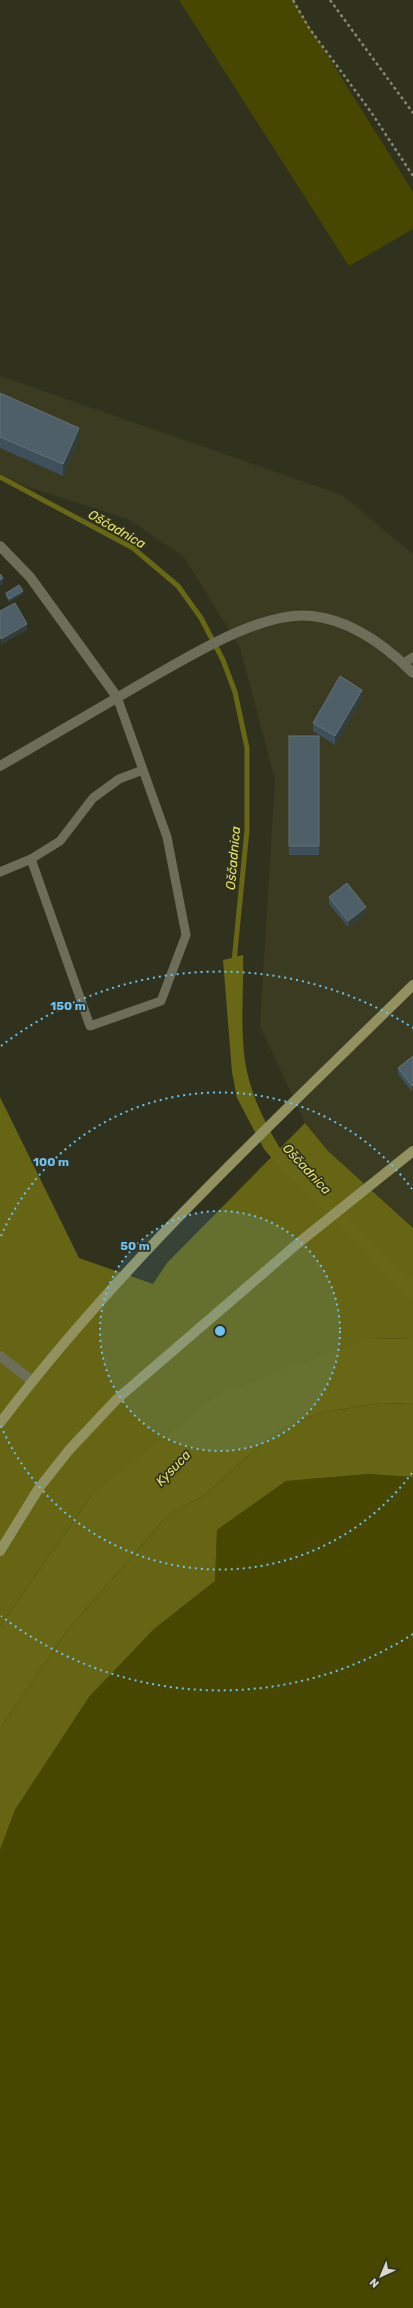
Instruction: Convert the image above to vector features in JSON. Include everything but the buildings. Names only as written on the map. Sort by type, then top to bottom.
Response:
[{"type":"main road","points":[[0,1423],[32,1381],[79,1325],[245,1150],[413,985]]},
{"type":"main road","points":[[0,1551],[5,1535],[39,1488],[69,1450],[117,1399],[297,1244],[413,1151]]},
{"type":"street","points":[[0,546],[30,577],[117,698]]},
{"type":"street","points":[[0,766],[177,664],[225,639],[273,620],[311,616],[337,622],[360,631],[404,663],[413,672]]},
{"type":"street","points":[[0,1356],[32,1381]]},
{"type":"lane","points":[[404,663],[413,657]]},
{"type":"lane","points":[[31,859],[90,1026],[161,1001],[186,935],[167,837],[117,698]]},
{"type":"lane","points":[[0,872],[31,859],[60,841],[93,798],[119,779],[143,770]]},
{"type":"path","points":[[293,0],[309,28],[371,112],[413,176]]},
{"type":"path","points":[[330,0],[413,113]]},
{"type":"shaded area","points":[[179,0],[293,0],[413,192],[413,229],[349,266]]},
{"type":"shaded area","points":[[0,376],[342,495],[413,554],[413,1228],[328,1151],[305,1123],[260,1026],[275,780],[240,648],[184,557],[128,519],[25,486],[0,474]]},
{"type":"shaded area","points":[[0,1097],[79,1258],[153,1284],[167,1263],[305,1123],[328,1151],[413,1228],[413,1339],[370,1338],[92,1495],[0,1626]]},
{"type":"shaded area","points":[[381,1403],[413,1404],[413,1477],[368,1474],[286,1481],[217,1530],[215,1581],[154,1629],[89,1697],[15,1810],[0,1850],[0,1729],[66,1632],[168,1515],[206,1494],[250,1454],[282,1429],[319,1413]]},
{"type":"shaded area","points":[[368,1474],[413,1477],[413,2308],[0,2308],[0,1850],[15,1810],[89,1697],[154,1629],[215,1581],[217,1530],[286,1481]]},
{"type":"water","points":[[243,955],[242,1021],[245,1061],[251,1086],[265,1121],[283,1153],[413,1281],[413,1303],[391,1283],[356,1241],[280,1168],[264,1149],[237,1098],[232,1072],[223,960]]},
{"type":"water","name":"Kysuca","points":[[370,1338],[413,1339],[413,1404],[381,1403],[319,1413],[282,1429],[250,1454],[206,1494],[168,1515],[66,1632],[0,1729],[0,1626],[92,1495],[217,1395]]},
{"type":"waterway","name":"Oščadnica","points":[[0,477],[133,548],[178,586],[201,618],[223,660],[235,692],[247,748],[247,830],[234,962]]}]
